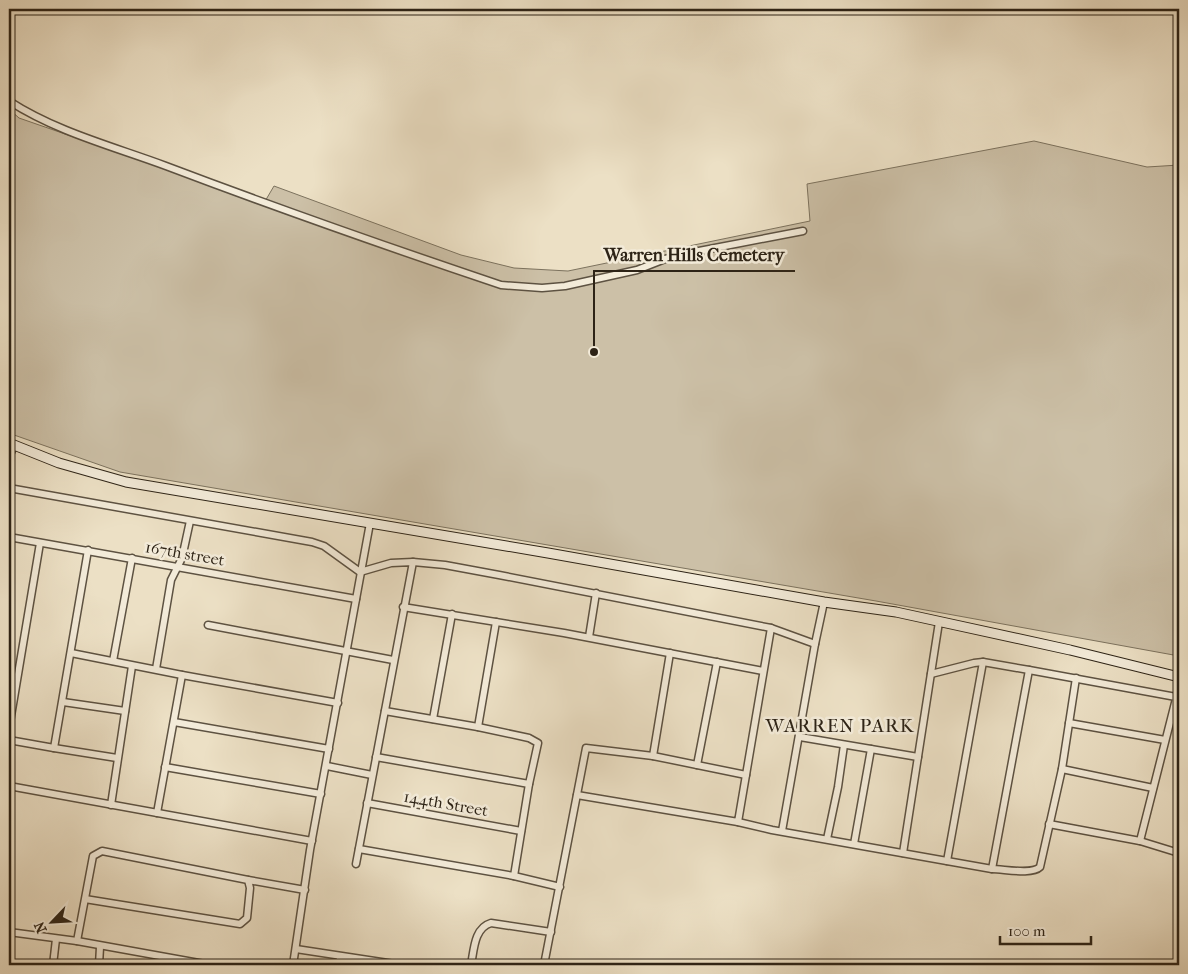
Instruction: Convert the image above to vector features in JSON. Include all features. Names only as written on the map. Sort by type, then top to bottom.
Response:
[{"type":"street","points":[[9,101],[42,120],[76,135],[501,285],[542,288],[591,281],[636,270],[673,257],[803,231]]},
{"type":"street","points":[[9,456],[11,444],[59,463],[126,482],[824,602],[896,612],[1070,650],[1179,677]]},
{"type":"street","points":[[9,488],[319,544],[360,572]]},
{"type":"street","points":[[156,669],[171,580],[184,552],[190,521]]},
{"type":"street","points":[[293,965],[312,841],[370,523]]},
{"type":"street","name":"167th street","points":[[9,537],[356,599]]},
{"type":"street","points":[[9,728],[40,543]]},
{"type":"street","points":[[54,748],[88,550]]},
{"type":"street","points":[[113,661],[132,558]]},
{"type":"street","points":[[360,572],[391,563],[413,562],[463,568],[770,628],[815,644]]},
{"type":"street","points":[[356,864],[413,562]]},
{"type":"street","points":[[589,637],[596,593]]},
{"type":"street","points":[[782,831],[824,602]]},
{"type":"street","points":[[403,607],[589,637],[763,671]]},
{"type":"street","points":[[433,718],[452,614]]},
{"type":"street","points":[[478,726],[496,622]]},
{"type":"street","points":[[903,853],[939,622]]},
{"type":"street","points":[[208,625],[393,660]]},
{"type":"street","points":[[738,822],[770,628]]},
{"type":"street","points":[[71,653],[132,666],[338,702]]},
{"type":"street","points":[[653,756],[670,653]]},
{"type":"street","points":[[696,765],[717,662]]},
{"type":"street","points":[[930,674],[965,664],[983,662],[1176,697]]},
{"type":"street","points":[[948,861],[983,662]]},
{"type":"street","points":[[111,805],[132,666]]},
{"type":"street","points":[[992,868],[1029,670]]},
{"type":"street","points":[[157,813],[182,675]]},
{"type":"street","points":[[577,794],[948,861],[992,868],[1037,870],[1040,867],[1062,769],[1076,678]]},
{"type":"street","points":[[1140,841],[1165,740],[1177,705],[1176,697],[1179,687]]},
{"type":"street","points":[[62,702],[125,711]]},
{"type":"street","points":[[385,711],[478,726],[529,738],[538,743],[529,784],[514,876]]},
{"type":"street","points":[[174,722],[329,749]]},
{"type":"street","points":[[1069,723],[1165,740]]},
{"type":"street","points":[[800,737],[918,757]]},
{"type":"street","points":[[9,740],[117,758]]},
{"type":"street","points":[[827,839],[838,787],[844,745]]},
{"type":"street","points":[[544,965],[586,748],[653,756],[746,775]]},
{"type":"street","points":[[854,844],[871,749]]},
{"type":"street","points":[[376,757],[529,784]]},
{"type":"street","points":[[165,766],[321,794]]},
{"type":"street","points":[[327,766],[372,775]]},
{"type":"street","points":[[1062,769],[1153,788]]},
{"type":"street","points":[[9,786],[312,841]]},
{"type":"street","name":"144th Street","points":[[367,803],[521,831]]},
{"type":"street","points":[[1049,824],[1140,841],[1179,852]]},
{"type":"street","points":[[359,849],[514,876],[560,887]]},
{"type":"street","points":[[77,941],[93,856],[102,851],[305,890]]},
{"type":"street","points":[[85,899],[240,924],[247,918],[250,888],[248,880]]},
{"type":"street","points":[[471,965],[477,935],[484,925],[490,923],[551,932]]},
{"type":"street","points":[[9,932],[77,941],[100,947],[210,965]]},
{"type":"street","points":[[53,965],[56,939]]},
{"type":"street","points":[[99,965],[100,947]]},
{"type":"street","points":[[296,949],[401,965]]},
{"type":"street","points":[[339,965],[340,957]]},
{"type":"shaded area","points":[[9,109],[19,118],[264,203],[274,186],[461,255],[514,268],[568,271],[810,221],[807,184],[1034,141],[1147,167],[1179,165],[1179,656],[876,601],[120,472],[14,435],[9,432]]},
{"type":"place","name":"Warren Hills Cemetery","points":[[594,352]]},
{"type":"district","name":"WARREN PARK","points":[[840,725]]}]
